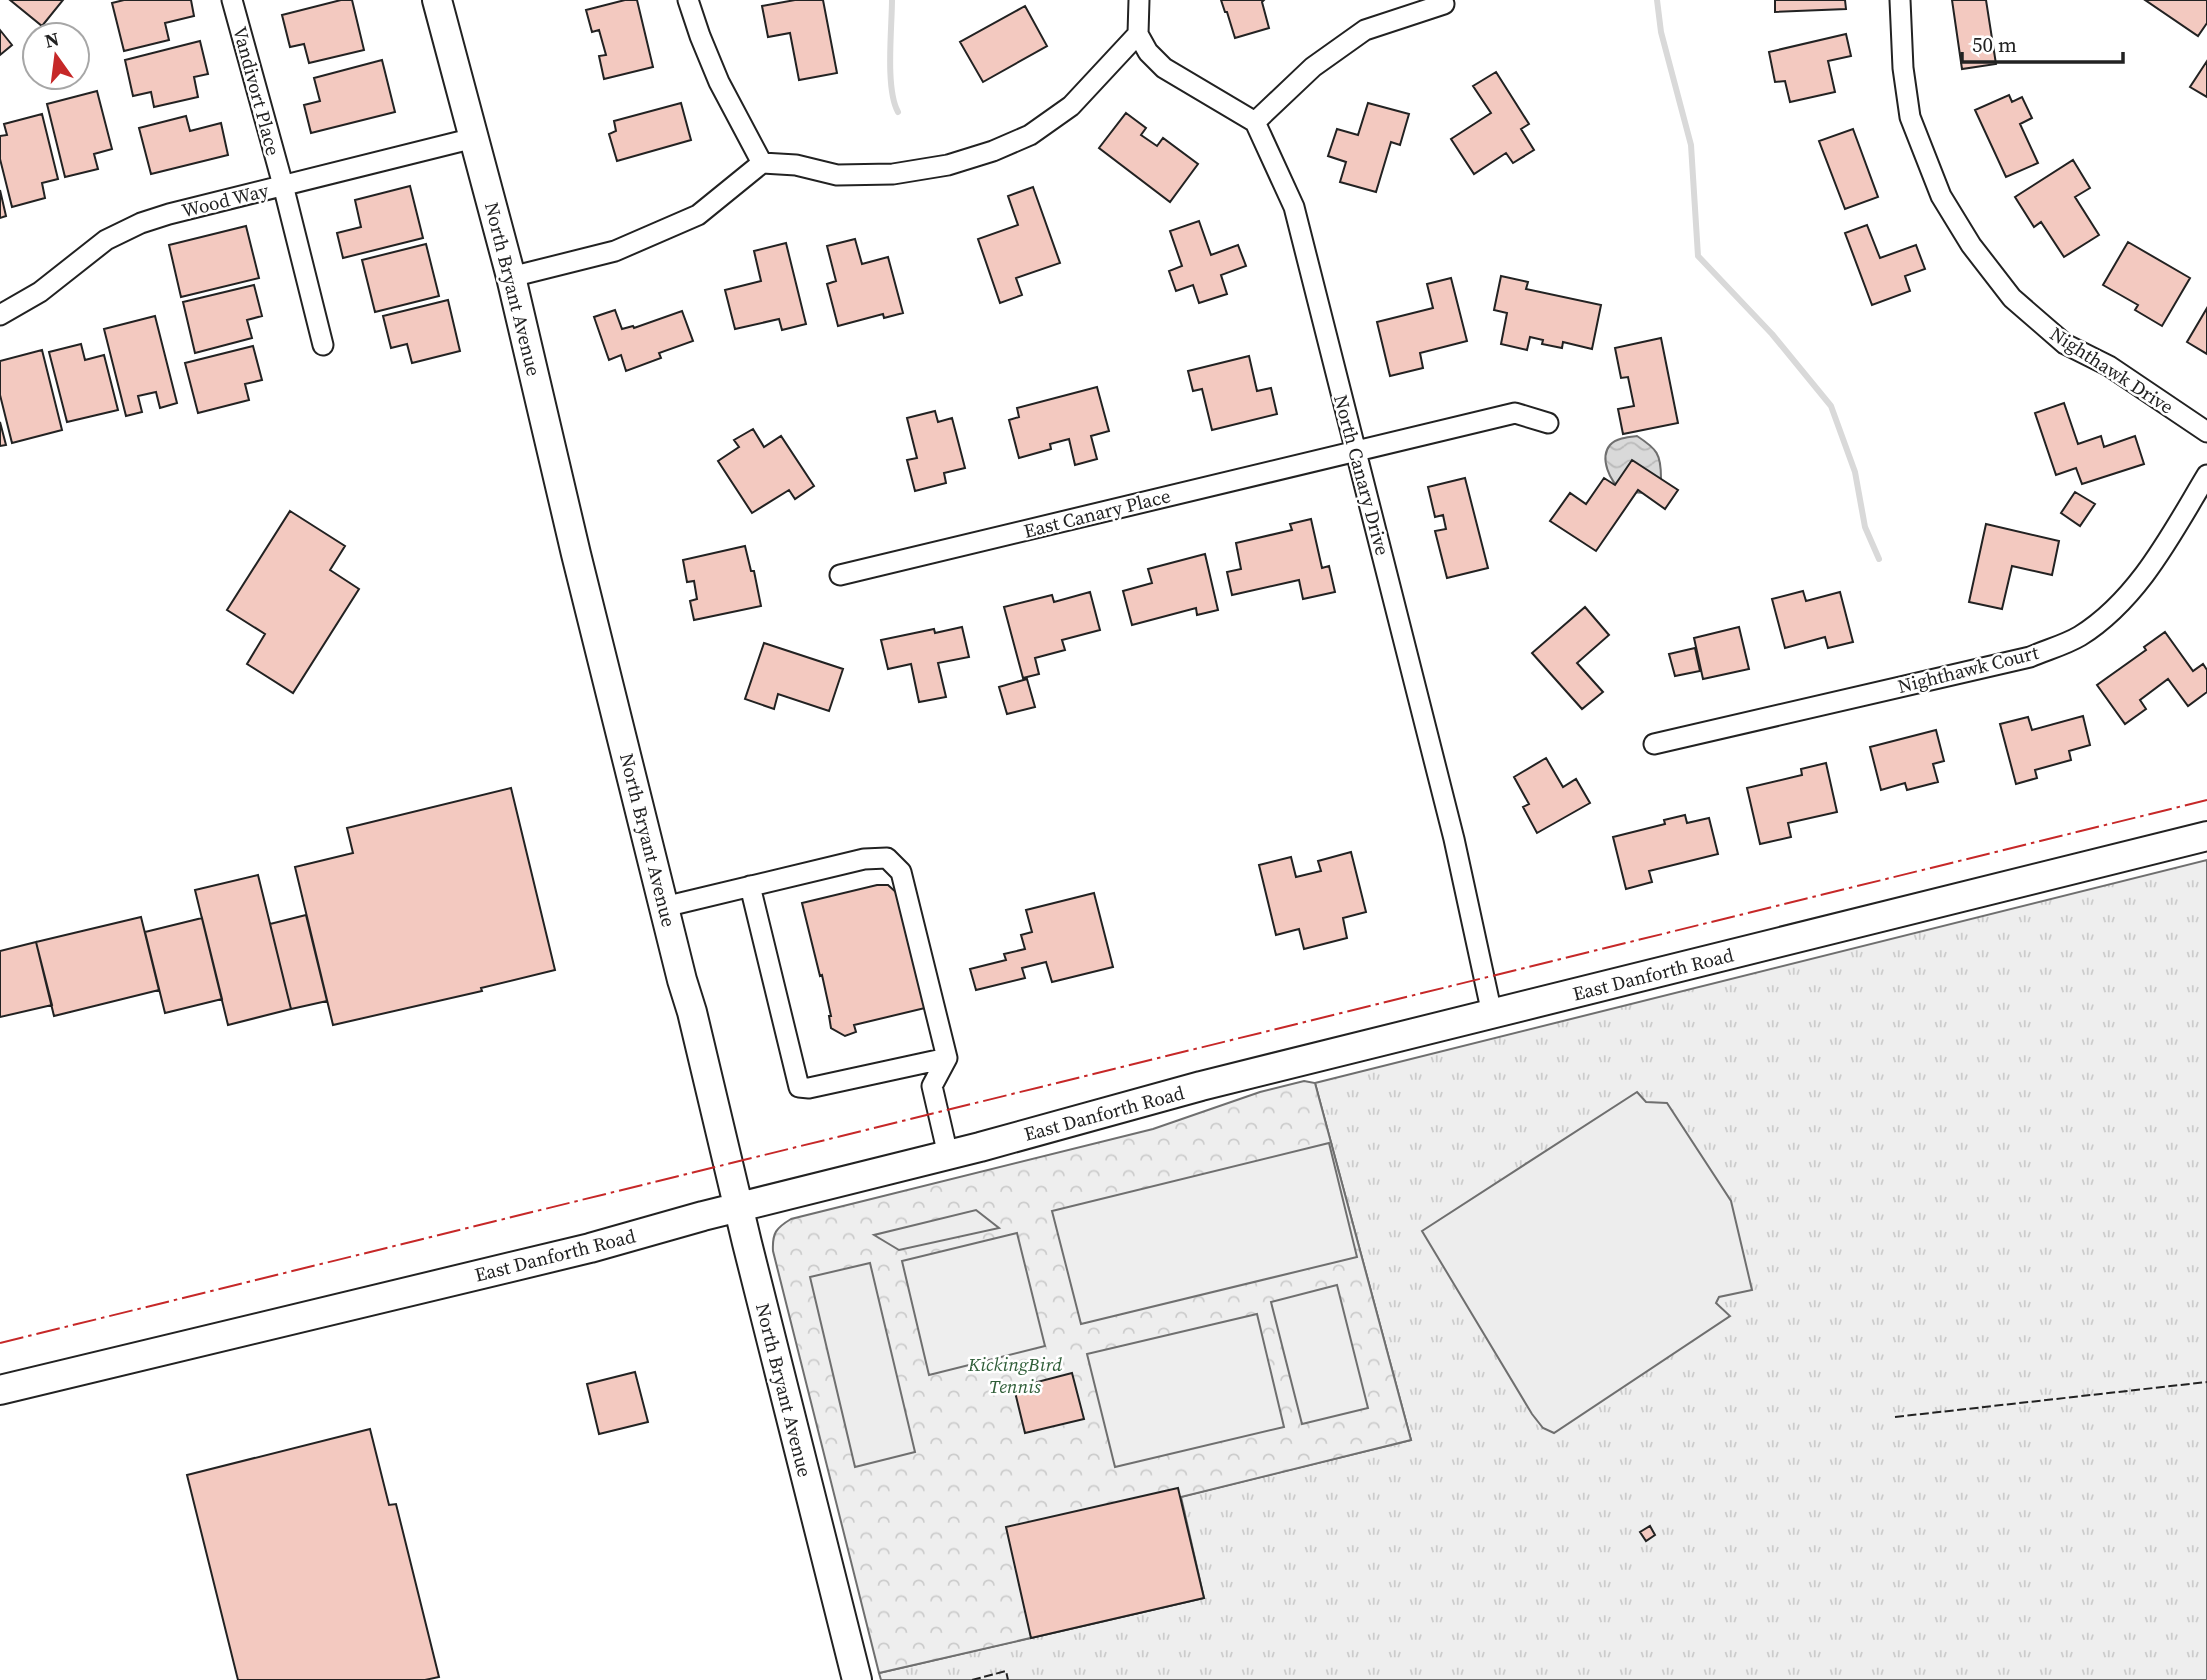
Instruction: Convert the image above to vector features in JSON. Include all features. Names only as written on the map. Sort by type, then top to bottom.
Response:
[{"type":"street","name":"Vandivort Place","points":[[232,0],[323,345]]},
{"type":"street","name":"North Bryant Avenue","points":[[437,0],[511,277],[576,554],[857,1680]]},
{"type":"street","points":[[688,0],[719,82],[762,163]]},
{"type":"street","points":[[1139,0],[1138,34],[1148,52],[1164,68],[1255,122],[1313,66],[1366,30],[1444,4]]},
{"type":"street","name":"Nighthawk Drive","points":[[1900,0],[1903,68],[1910,117],[1941,196],[1971,245],[2012,299],[2064,344],[2109,366],[2207,432]]},
{"type":"street","points":[[511,277],[615,251],[698,215],[762,163],[796,165],[837,175],[893,174],[948,165],[993,152],[1030,135],[1071,106],[1138,34]]},
{"type":"street","name":"North Canary Drive","points":[[1255,122],[1294,207],[1451,825],[1492,1014]]},
{"type":"street","name":"Wood Way","points":[[0,315],[40,292],[106,240],[141,223],[474,138]]},
{"type":"street","name":"East Canary Place","points":[[839,575],[1515,413],[1548,423]]},
{"type":"street","name":"Nighthawk Court","points":[[1654,744],[2030,657],[2079,637],[2117,607],[2152,564],[2207,475]]},
{"type":"street","name":"East Danforth Road","points":[[0,1390],[590,1248],[1201,1086],[2207,836]]},
{"type":"street","points":[[664,907],[864,859],[887,858],[901,872],[947,1058],[932,1086],[948,1155]]},
{"type":"street","points":[[750,886],[799,1087],[809,1088],[947,1058]]},
{"type":"green space","points":[[2207,860],[2207,1680],[881,1680],[879,1673],[1203,1598],[1180,1497],[1411,1440],[1315,1083]]},
{"type":"green space","name":"KickingBird Tennis","points":[[1304,1081],[1315,1083],[1411,1440],[1181,1497],[1204,1598],[879,1673],[773,1251],[776,1232],[791,1219],[1153,1129],[1260,1092]]},
{"type":"green space","points":[[1329,1143],[1357,1257],[1081,1324],[1052,1211]]},
{"type":"green space","points":[[1017,1233],[1045,1346],[929,1375],[902,1261]]},
{"type":"green space","points":[[1337,1285],[1368,1408],[1302,1424],[1271,1302]]},
{"type":"green space","points":[[1257,1314],[1284,1427],[1115,1467],[1087,1354]]},
{"type":"shaded area","points":[[1637,1092],[1646,1102],[1667,1103],[1731,1201],[1752,1290],[1719,1297],[1716,1303],[1730,1316],[1554,1433],[1543,1428],[1532,1414],[1422,1231]]},
{"type":"shaded area","points":[[976,1210],[999,1228],[899,1250],[874,1235]]},
{"type":"shaded area","points":[[870,1263],[915,1452],[855,1467],[810,1277]]},
{"type":"water","points":[[1637,436],[1653,449],[1660,463],[1661,478],[1645,493],[1622,490],[1610,476],[1606,463],[1610,445],[1622,438]]},
{"type":"building","points":[[10,0],[63,0],[46,21],[36,21]]},
{"type":"building","points":[[124,0],[191,0],[194,16],[165,23],[169,40],[124,51],[112,3]]},
{"type":"building","points":[[341,0],[352,0],[364,50],[309,63],[304,44],[290,47],[282,15]]},
{"type":"building","points":[[625,0],[637,0],[653,67],[604,79],[599,56],[606,55],[599,30],[592,32],[586,10]]},
{"type":"building","points":[[795,0],[823,0],[837,73],[799,80],[790,33],[768,37],[762,6]]},
{"type":"building","points":[[1221,0],[1264,0],[1262,2],[1269,28],[1235,38]]},
{"type":"building","points":[[1775,0],[1845,0],[1846,9],[1775,12]]},
{"type":"building","points":[[1952,0],[1986,0],[1996,64],[1962,69]]},
{"type":"building","points":[[2145,0],[2207,0],[2207,23],[2198,36]]},
{"type":"building","points":[[1025,6],[1047,46],[983,82],[960,42]]},
{"type":"building","points":[[0,30],[12,45],[0,55]]},
{"type":"building","points":[[1846,34],[1851,56],[1828,61],[1835,92],[1790,102],[1785,81],[1775,82],[1769,52]]},
{"type":"building","points":[[200,41],[208,74],[194,77],[198,97],[154,107],[151,92],[133,96],[125,60]]},
{"type":"building","points":[[382,60],[395,112],[311,133],[304,105],[320,101],[314,78]]},
{"type":"building","points":[[2207,61],[2207,97],[2190,87]]},
{"type":"building","points":[[1496,72],[1529,124],[1521,129],[1534,150],[1513,163],[1506,153],[1474,174],[1451,139],[1491,113],[1473,86]]},
{"type":"building","points":[[97,91],[112,149],[94,154],[98,169],[65,177],[47,104]]},
{"type":"building","points":[[2009,95],[2012,102],[2022,97],[2032,118],[2020,124],[2038,163],[2006,177],[1975,110]]},
{"type":"building","points":[[681,103],[691,140],[617,161],[609,134],[616,131],[614,121]]},
{"type":"building","points":[[1368,103],[1409,114],[1400,145],[1391,142],[1376,192],[1340,182],[1346,162],[1328,156],[1337,129],[1358,135]]},
{"type":"building","points":[[1126,113],[1146,128],[1141,135],[1157,146],[1163,138],[1198,164],[1170,202],[1099,148]]},
{"type":"building","points":[[42,114],[58,179],[42,183],[45,198],[12,207],[0,159],[0,136],[7,135],[4,124]]},
{"type":"building","points":[[186,116],[190,131],[221,123],[228,155],[151,174],[139,128]]},
{"type":"building","points":[[1853,129],[1878,197],[1845,209],[1819,141]]},
{"type":"building","points":[[2073,160],[2090,188],[2075,197],[2099,235],[2064,257],[2041,222],[2034,227],[2015,197]]},
{"type":"building","points":[[410,186],[423,238],[343,258],[337,233],[361,227],[355,200]]},
{"type":"building","points":[[1033,187],[1060,263],[1016,278],[1022,295],[1000,303],[978,239],[1018,225],[1008,196]]},
{"type":"building","points":[[0,190],[6,216],[0,218]]},
{"type":"building","points":[[1199,221],[1211,255],[1238,245],[1246,266],[1221,275],[1227,294],[1199,303],[1193,285],[1176,291],[1169,271],[1182,266],[1170,231]]},
{"type":"building","points":[[1867,225],[1880,258],[1916,245],[1925,269],[1905,276],[1910,291],[1872,305],[1845,233]]},
{"type":"building","points":[[246,226],[259,278],[181,297],[169,245]]},
{"type":"building","points":[[855,239],[862,264],[888,257],[903,313],[884,318],[883,314],[838,326],[827,284],[836,281],[827,246]]},
{"type":"building","points":[[2128,242],[2190,278],[2162,326],[2135,310],[2138,305],[2103,285]]},
{"type":"building","points":[[786,243],[806,324],[782,330],[779,319],[735,329],[725,290],[761,281],[754,251]]},
{"type":"building","points":[[426,244],[439,296],[375,312],[362,260]]},
{"type":"building","points":[[1501,276],[1528,282],[1526,289],[1601,305],[1592,349],[1563,342],[1562,348],[1542,344],[1543,340],[1530,337],[1527,350],[1501,344],[1507,313],[1494,310]]},
{"type":"building","points":[[1451,278],[1467,341],[1420,353],[1423,368],[1390,376],[1377,322],[1433,308],[1427,284]]},
{"type":"building","points":[[254,285],[262,316],[247,320],[252,338],[195,353],[183,302]]},
{"type":"building","points":[[448,300],[460,351],[412,363],[407,344],[391,348],[383,316]]},
{"type":"building","points":[[2207,308],[2207,354],[2187,342]]},
{"type":"building","points":[[615,310],[622,329],[634,328],[682,311],[693,341],[659,353],[661,358],[626,371],[621,355],[609,360],[594,317]]},
{"type":"building","points":[[155,316],[177,403],[160,408],[156,392],[138,396],[142,412],[126,416],[104,329]]},
{"type":"building","points":[[1661,338],[1678,423],[1623,434],[1618,409],[1634,406],[1628,377],[1621,378],[1615,348]]},
{"type":"building","points":[[81,344],[85,360],[104,355],[118,410],[67,422],[49,352]]},
{"type":"building","points":[[253,346],[262,380],[245,384],[249,400],[198,413],[185,363]]},
{"type":"building","points":[[42,350],[62,430],[12,443],[0,395],[0,361]]},
{"type":"building","points":[[1249,356],[1257,391],[1271,388],[1277,414],[1212,430],[1202,389],[1193,391],[1188,371]]},
{"type":"building","points":[[1097,387],[1109,431],[1091,436],[1097,459],[1075,465],[1069,439],[1050,444],[1051,449],[1019,458],[1009,420],[1019,417],[1017,408]]},
{"type":"building","points":[[2064,403],[2078,444],[2101,436],[2104,447],[2135,436],[2144,464],[2082,484],[2076,468],[2056,475],[2035,413]]},
{"type":"building","points":[[935,411],[938,422],[952,418],[965,468],[944,473],[946,483],[915,491],[907,460],[917,458],[907,418]]},
{"type":"building","points":[[0,422],[6,445],[0,446]]},
{"type":"building","points":[[753,429],[764,447],[781,436],[814,486],[795,499],[789,490],[752,513],[718,461],[739,447],[734,440]]},
{"type":"building","points":[[1632,460],[1678,490],[1665,509],[1638,490],[1596,551],[1550,521],[1570,493],[1586,504],[1604,478],[1615,485]]},
{"type":"building","points":[[1465,478],[1488,568],[1447,578],[1435,531],[1446,529],[1443,515],[1435,517],[1428,487]]},
{"type":"building","points":[[2075,492],[2095,504],[2080,526],[2061,513]]},
{"type":"building","points":[[290,511],[345,546],[330,570],[359,589],[293,693],[247,664],[265,634],[227,610]]},
{"type":"building","points":[[1311,519],[1322,568],[1329,566],[1335,592],[1303,599],[1299,580],[1232,595],[1227,572],[1241,569],[1236,543],[1292,530],[1290,524]]},
{"type":"building","points":[[1986,524],[2059,541],[2052,575],[2012,566],[2002,609],[1969,602]]},
{"type":"building","points":[[745,546],[751,571],[754,571],[761,606],[694,620],[690,601],[697,599],[694,581],[687,582],[683,560]]},
{"type":"building","points":[[1205,554],[1218,610],[1197,615],[1196,608],[1132,625],[1123,591],[1152,583],[1148,569]]},
{"type":"building","points":[[1803,591],[1806,601],[1840,592],[1853,642],[1828,648],[1825,637],[1785,648],[1772,599]]},
{"type":"building","points":[[1090,592],[1100,630],[1062,640],[1065,650],[1035,658],[1039,674],[1023,678],[1004,607],[1052,595],[1054,602]]},
{"type":"building","points":[[1585,607],[1609,635],[1577,663],[1603,692],[1582,709],[1532,653]]},
{"type":"building","points":[[962,627],[969,657],[938,663],[946,697],[919,702],[911,664],[888,669],[881,640],[934,629],[935,633]]},
{"type":"building","points":[[1739,627],[1749,669],[1703,679],[1694,638]]},
{"type":"building","points":[[2165,632],[2193,671],[2203,664],[2207,670],[2207,692],[2188,706],[2168,679],[2140,700],[2146,709],[2125,724],[2097,685],[2146,650],[2144,647]]},
{"type":"building","points":[[764,643],[843,669],[829,711],[778,694],[774,709],[745,699]]},
{"type":"building","points":[[1695,648],[1700,671],[1675,676],[1669,654]]},
{"type":"building","points":[[1027,679],[1035,707],[1007,714],[999,687]]},
{"type":"building","points":[[2083,716],[2090,745],[2069,751],[2071,760],[2035,770],[2037,778],[2016,784],[2000,724],[2028,717],[2032,730]]},
{"type":"building","points":[[1936,730],[1944,761],[1933,764],[1938,782],[1907,790],[1905,783],[1881,790],[1870,747]]},
{"type":"building","points":[[1546,758],[1563,787],[1576,779],[1590,803],[1537,833],[1523,807],[1529,804],[1514,777]]},
{"type":"building","points":[[1826,763],[1837,812],[1788,823],[1791,837],[1760,844],[1747,788],[1802,775],[1801,769]]},
{"type":"building","points":[[511,788],[555,970],[481,988],[482,991],[333,1025],[295,867],[353,853],[347,828]]},
{"type":"building","points":[[1685,815],[1687,823],[1709,818],[1718,854],[1649,871],[1652,882],[1626,889],[1613,837],[1665,824],[1664,820]]},
{"type":"building","points":[[1351,852],[1366,912],[1343,918],[1347,938],[1304,949],[1299,929],[1276,935],[1259,865],[1291,857],[1296,877],[1321,871],[1318,861]]},
{"type":"building","points":[[258,875],[291,1009],[228,1025],[195,890]]},
{"type":"building","points":[[877,885],[888,885],[898,894],[925,1008],[854,1025],[856,1032],[845,1036],[831,1028],[822,975],[820,976],[802,903]]},
{"type":"building","points":[[1094,893],[1113,967],[1052,982],[1046,962],[1022,968],[1025,978],[976,990],[970,969],[1006,960],[1004,954],[1025,949],[1021,935],[1032,932],[1026,910]]},
{"type":"building","points":[[306,915],[327,1001],[291,1009],[270,924]]},
{"type":"building","points":[[141,917],[159,990],[54,1016],[36,942]]},
{"type":"building","points":[[202,918],[222,999],[165,1013],[145,932]]},
{"type":"building","points":[[36,942],[52,1005],[0,1017],[0,951]]},
{"type":"building","points":[[635,1372],[648,1422],[599,1434],[587,1384]]},
{"type":"building","points":[[1072,1373],[1084,1419],[1025,1433],[1014,1388]]},
{"type":"building","points":[[370,1429],[389,1505],[396,1504],[439,1677],[425,1680],[238,1680],[187,1475]]},
{"type":"building","points":[[1178,1488],[1204,1598],[1031,1638],[1006,1527]]},
{"type":"building","points":[[1650,1526],[1655,1535],[1646,1541],[1640,1532]]},
{"type":"waterway","points":[[892,0],[890,74],[898,112]]},
{"type":"waterway","points":[[1657,0],[1661,32],[1691,145],[1698,256],[1772,334],[1831,406],[1855,472],[1865,527],[1879,559]]},
{"type":"fence","points":[[1895,1417],[2207,1382]]},
{"type":"fence","points":[[972,1680],[1006,1671],[1008,1680]]},
{"type":"power","points":[[0,1343],[2207,800]]}]
